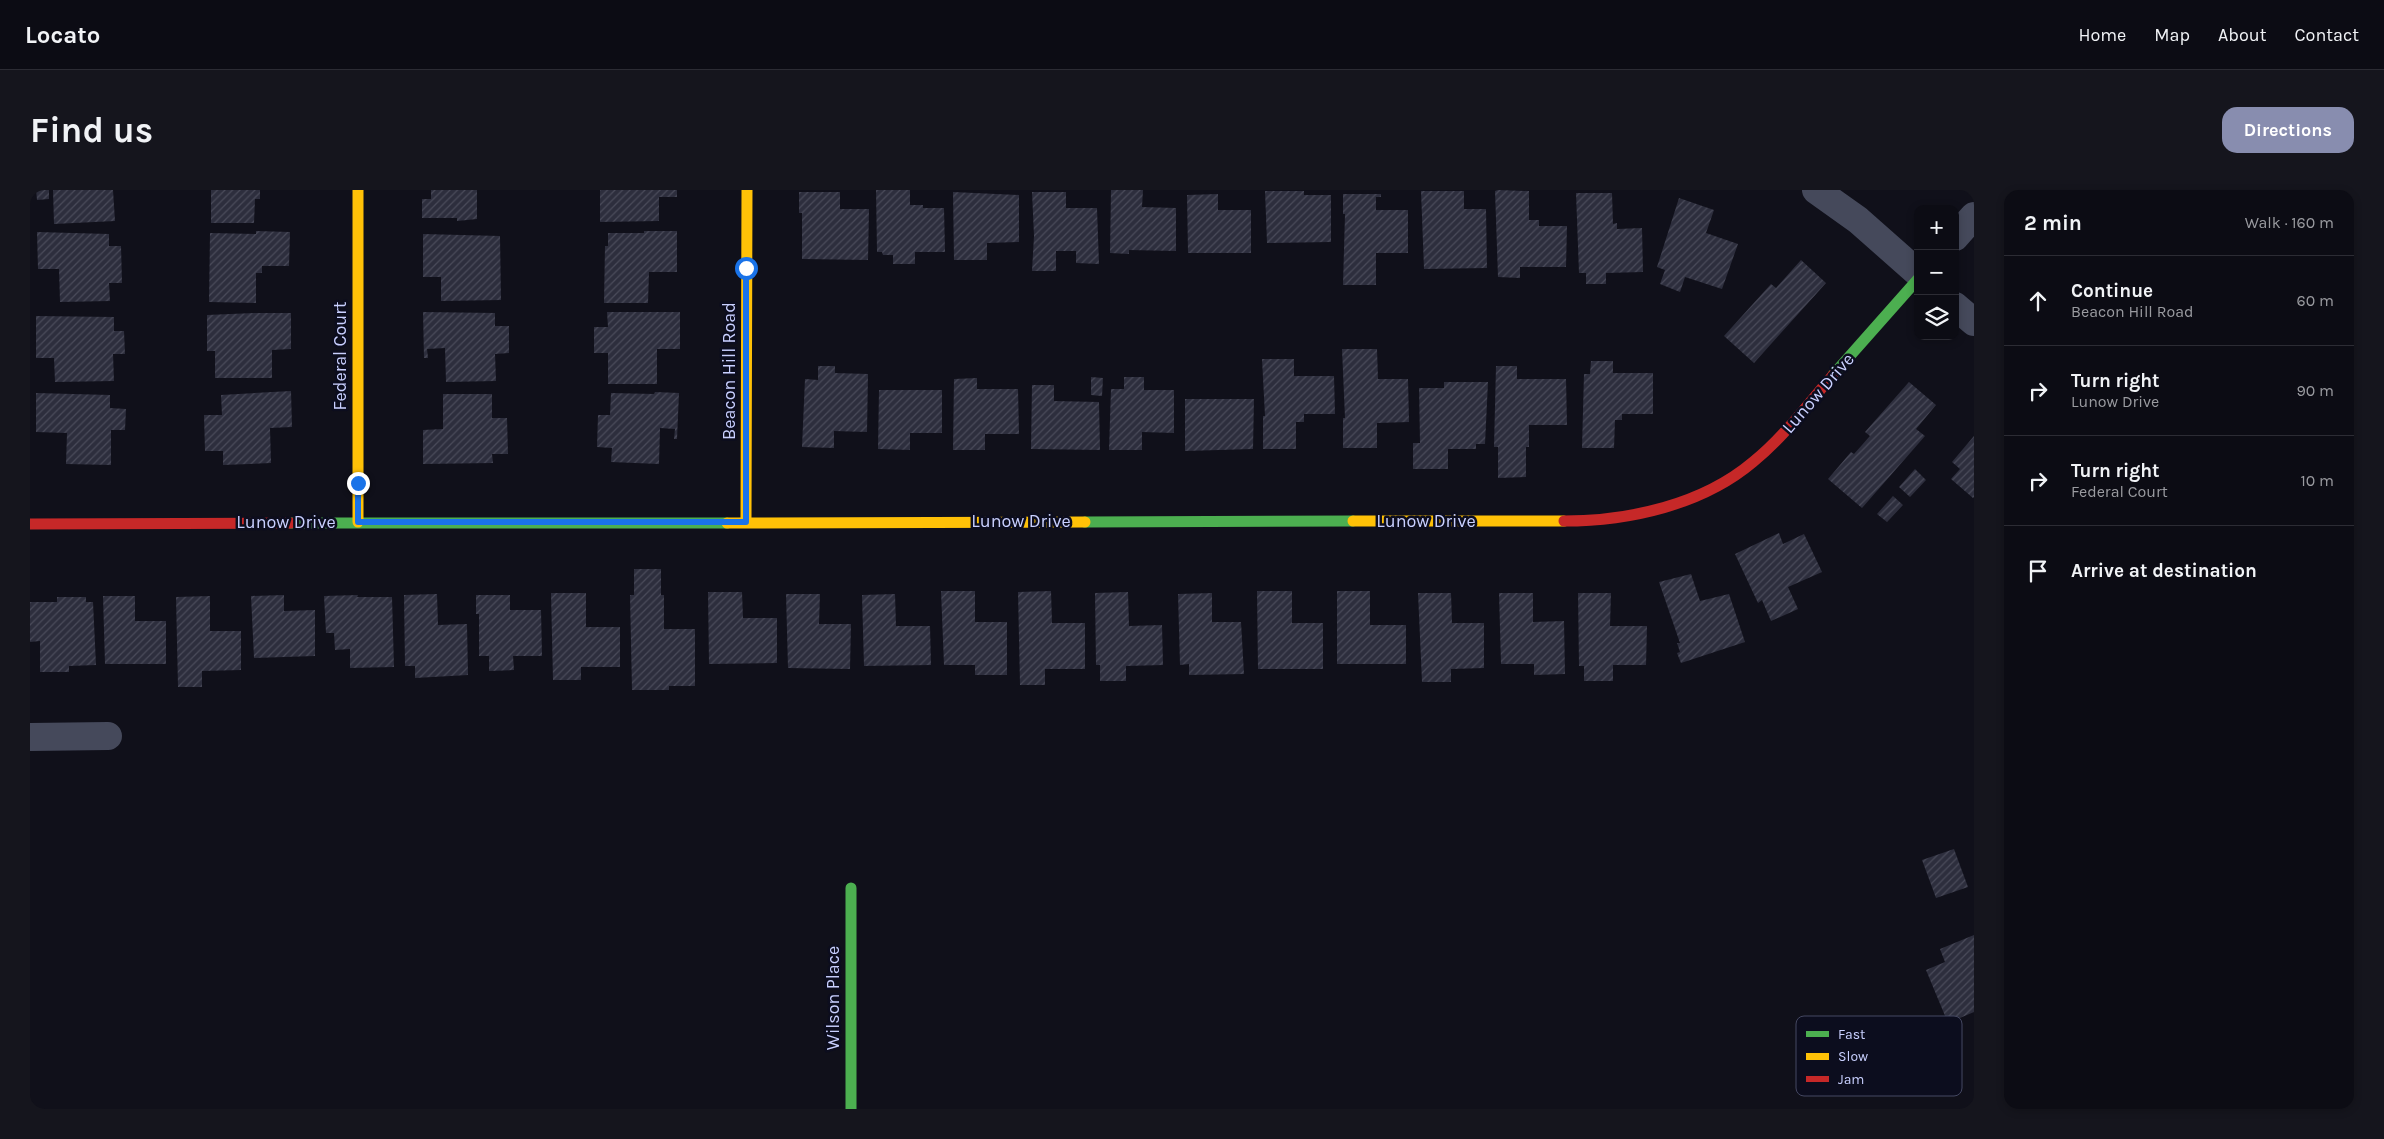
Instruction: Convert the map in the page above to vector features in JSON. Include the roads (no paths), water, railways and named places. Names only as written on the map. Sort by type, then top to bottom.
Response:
[{"type":"street","name":"Federal Court","points":[[358,190],[358,522]]},
{"type":"street","name":"Beacon Hill Road","points":[[746,522],[747,190]]},
{"type":"street","points":[[1816,190],[1858,220],[1914,269]]},
{"type":"street","points":[[1959,233],[1974,216]]},
{"type":"street","name":"Lunow Drive","points":[[30,524],[1575,521],[1630,516],[1671,506],[1704,493],[1744,471],[1777,439],[1914,284]]},
{"type":"street","points":[[1959,309],[1974,322]]},
{"type":"street","points":[[30,737],[108,736]]},
{"type":"street","name":"Wilson Place","points":[[851,888],[851,1109]]}]
